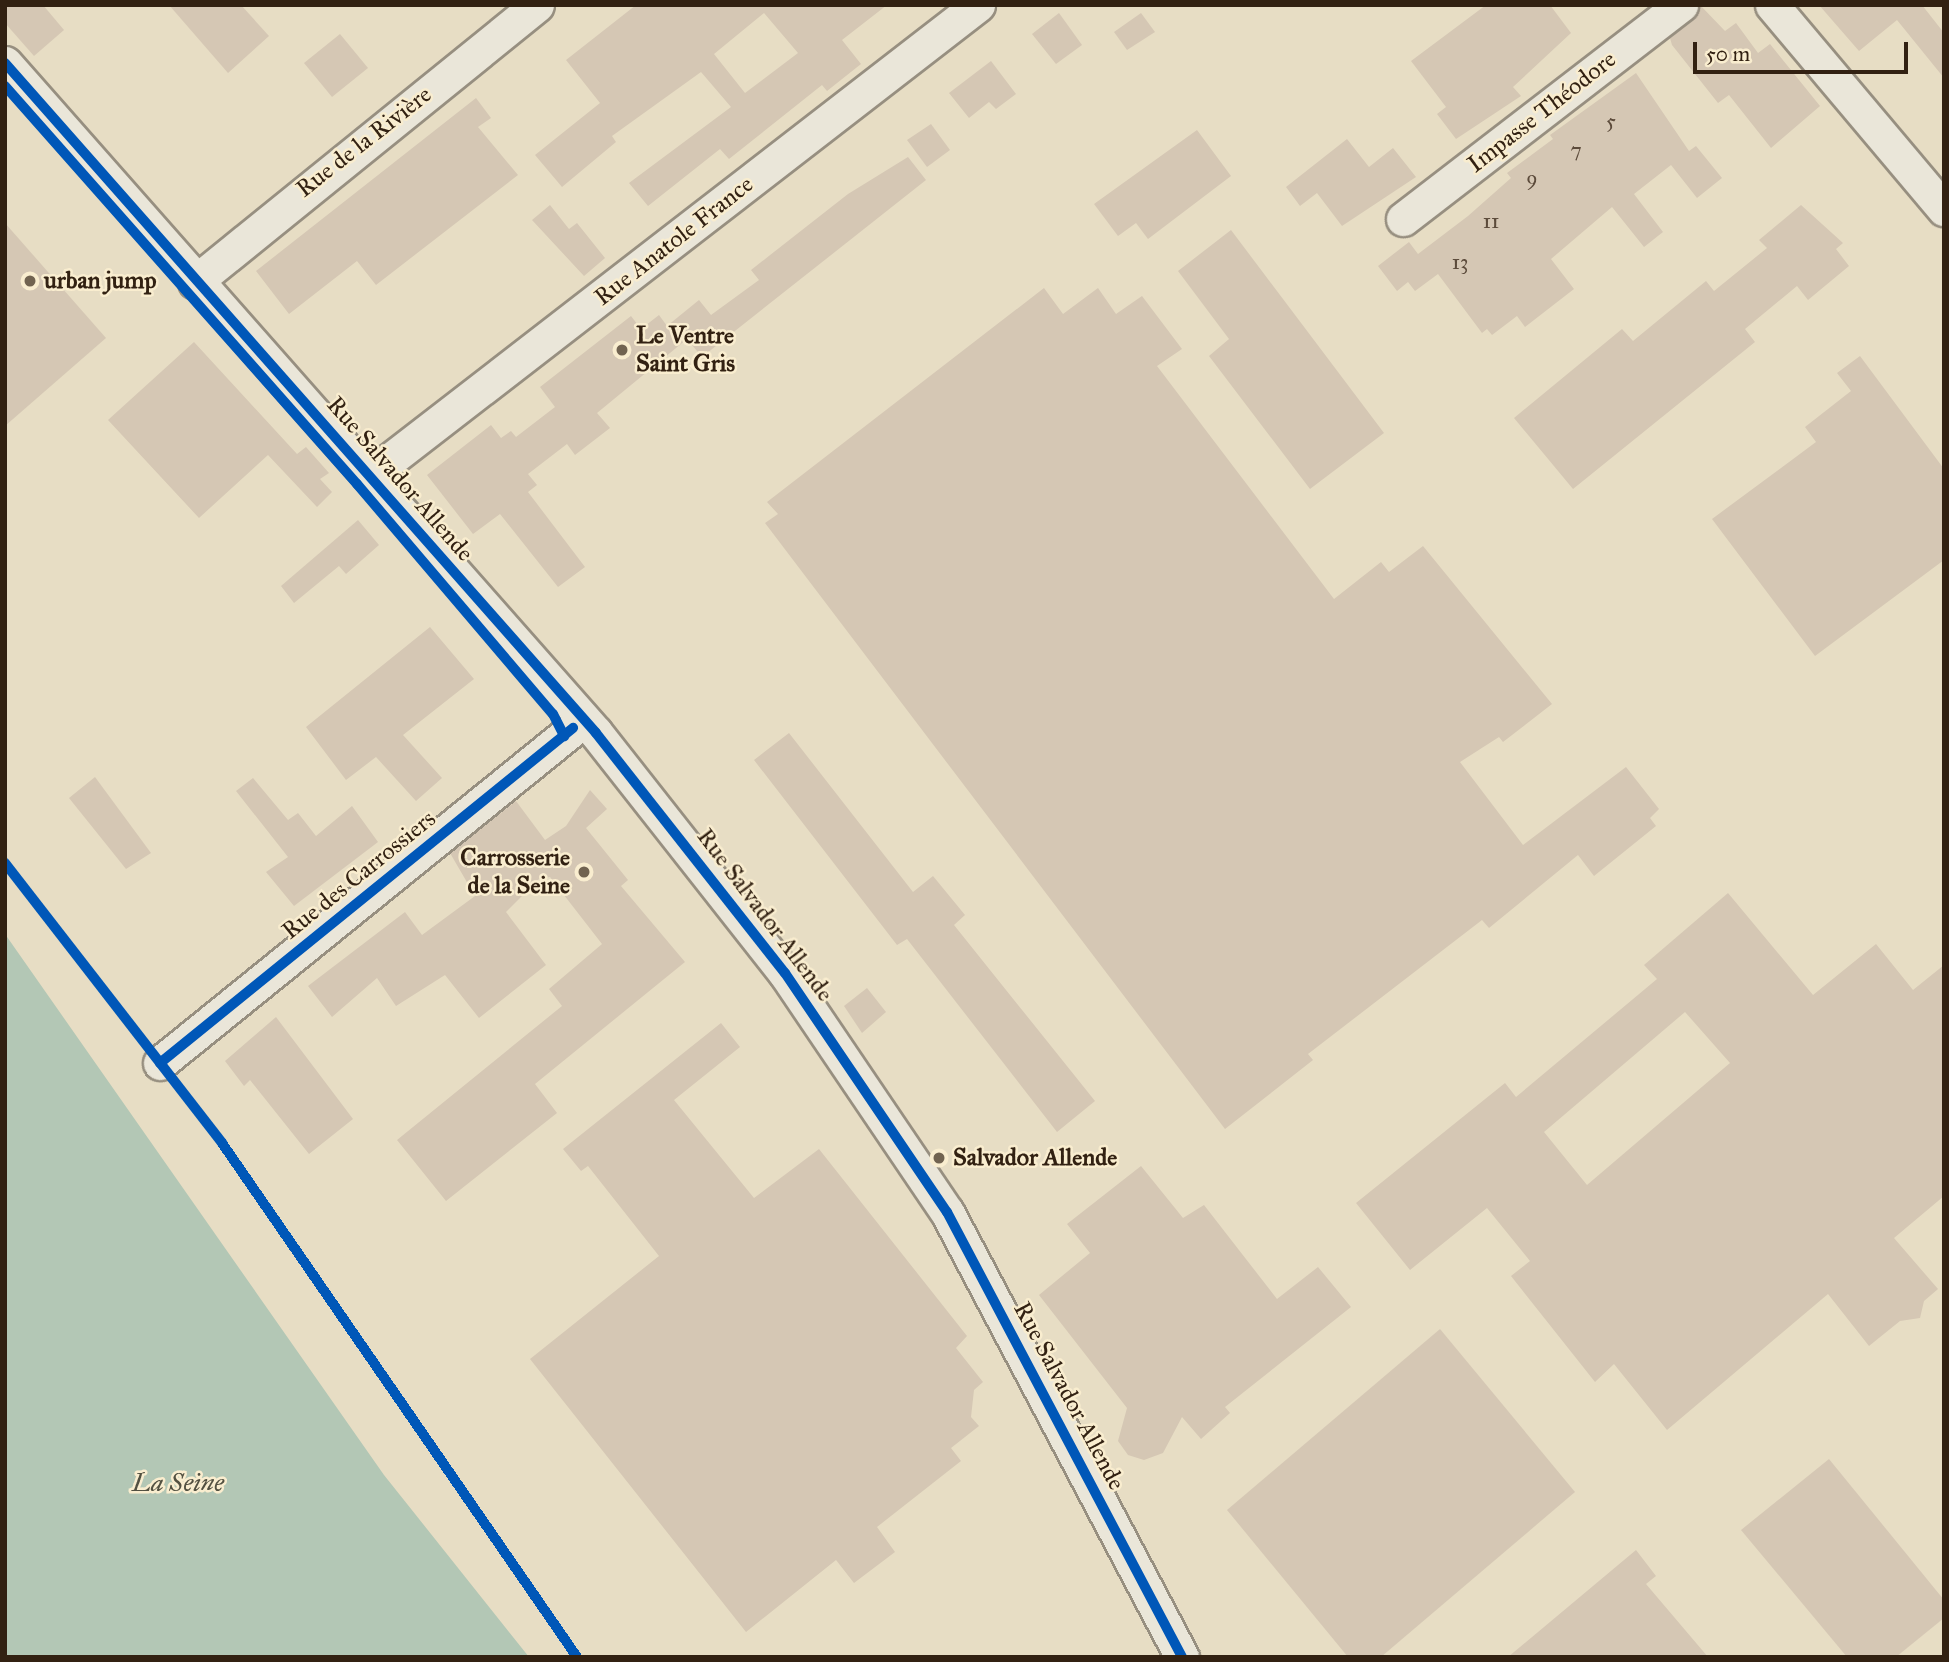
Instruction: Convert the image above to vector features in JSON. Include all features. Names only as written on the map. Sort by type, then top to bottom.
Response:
[{"type":"street","name":"Rue de la Rivière","points":[[195,282],[537,5]]},
{"type":"street","name":"Rue Anatole France","points":[[369,476],[978,5]]},
{"type":"street","name":"Impasse Théodore","points":[[1403,219],[1681,5]]},
{"type":"street","points":[[1772,5],[1944,209]]},
{"type":"street","name":"Rue Salvador Allende","points":[[5,63],[195,282],[584,720],[785,973],[905,1144],[1026,1357],[1182,1657]]},
{"type":"street","name":"Rue des Carrossiers","points":[[160,1063],[584,720]]},
{"type":"water","name":"La Seine","points":[[5,934],[384,1475],[529,1657],[5,1657]]},
{"type":"building","points":[[5,5],[43,5],[64,30],[34,56],[5,23]]},
{"type":"building","points":[[169,5],[241,5],[269,36],[228,73]]},
{"type":"building","points":[[636,5],[887,5],[842,40],[861,64],[827,91],[822,85],[729,159],[720,149],[648,206],[629,183],[731,107],[701,72],[612,136],[616,142],[562,187],[535,155],[600,103],[566,60]],"holes":[[[764,13],[798,53],[745,93],[714,54]]]},
{"type":"building","points":[[1486,5],[1550,5],[1571,33],[1513,87],[1521,96],[1456,139],[1437,114],[1446,107],[1411,61]]},
{"type":"building","points":[[1700,5],[1725,31],[1736,23],[1758,53],[1770,44],[1820,106],[1771,148],[1729,95],[1718,103],[1672,45],[1670,38],[1693,20]]},
{"type":"building","points":[[1819,5],[1922,5],[1944,33],[1944,78],[1897,20],[1859,51]]},
{"type":"building","points":[[1059,13],[1082,45],[1056,64],[1032,34]]},
{"type":"building","points":[[1141,13],[1155,32],[1127,50],[1114,32]]},
{"type":"building","points":[[340,34],[368,68],[332,97],[304,63]]},
{"type":"building","points":[[991,61],[1016,94],[996,109],[989,102],[969,118],[949,93]]},
{"type":"building","points":[[1636,73],[1689,151],[1696,146],[1722,178],[1697,198],[1671,165],[1634,194],[1663,232],[1644,247],[1612,207],[1551,259],[1574,289],[1525,327],[1517,316],[1492,335],[1487,329],[1482,333],[1438,274],[1415,291],[1408,282],[1397,291],[1378,266],[1409,242],[1418,254],[1468,216],[1511,178],[1507,173],[1553,139],[1550,135]]},
{"type":"building","points":[[476,98],[491,118],[478,127],[518,175],[376,285],[357,261],[289,314],[256,271]]},
{"type":"building","points":[[931,124],[950,150],[927,167],[907,140]]},
{"type":"building","points":[[1197,130],[1231,176],[1148,239],[1136,223],[1118,236],[1094,204]]},
{"type":"building","points":[[1347,139],[1369,167],[1393,148],[1416,177],[1342,226],[1317,193],[1300,206],[1286,187]]},
{"type":"building","points":[[908,157],[926,180],[702,357],[687,339],[597,413],[610,428],[575,455],[567,444],[528,474],[537,485],[528,492],[585,567],[558,587],[500,514],[473,534],[427,475],[491,425],[501,438],[511,431],[516,437],[555,407],[540,387],[631,316],[641,329],[659,315],[667,326],[699,300],[711,315],[759,280],[751,270],[848,194]]},
{"type":"building","points":[[550,205],[569,229],[577,223],[605,258],[584,276],[532,220]]},
{"type":"building","points":[[1801,205],[1843,243],[1836,249],[1849,266],[1808,300],[1797,286],[1745,329],[1755,342],[1573,489],[1514,418],[1622,329],[1633,341],[1706,281],[1714,291],[1767,248],[1759,240]]},
{"type":"building","name":"urban jump","points":[[5,223],[106,338],[5,426]]},
{"type":"building","points":[[1231,230],[1384,433],[1310,489],[1209,356],[1229,339],[1178,271]]},
{"type":"building","points":[[1044,288],[1063,314],[1098,288],[1116,314],[1142,296],[1182,349],[1157,366],[1334,599],[1381,562],[1389,572],[1423,546],[1552,704],[1503,742],[1499,737],[1460,762],[1523,845],[1626,767],[1659,809],[1650,818],[1656,826],[1594,876],[1578,855],[1489,928],[1482,920],[1308,1054],[1313,1060],[1225,1129],[765,523],[778,514],[767,502]]},
{"type":"building","points":[[194,342],[297,454],[306,447],[329,473],[320,479],[332,492],[317,507],[268,455],[199,518],[108,420]]},
{"type":"building","points":[[1860,356],[1944,469],[1944,560],[1815,656],[1712,519],[1816,442],[1805,427],[1851,391],[1837,373]]},
{"type":"building","points":[[358,520],[379,545],[346,574],[339,566],[294,603],[281,586]]},
{"type":"building","points":[[430,627],[474,679],[403,735],[442,778],[416,801],[376,757],[346,780],[306,727]]},
{"type":"building","points":[[789,733],[913,892],[933,876],[965,915],[954,925],[1095,1101],[1057,1132],[907,939],[897,945],[754,760]]},
{"type":"building","points":[[95,777],[151,853],[126,869],[69,798]]},
{"type":"building","points":[[253,778],[288,820],[298,813],[316,836],[352,806],[378,842],[294,906],[266,872],[288,857],[236,791]]},
{"type":"building","points":[[590,790],[607,809],[586,828],[628,880],[621,886],[685,962],[535,1084],[557,1113],[446,1201],[397,1140],[562,1006],[549,989],[602,944],[550,877],[539,879],[506,912],[546,965],[479,1018],[445,975],[396,1006],[377,978],[332,1017],[308,986],[405,912],[422,935],[475,896],[450,853],[516,801],[545,840],[566,826]]},
{"type":"building","points":[[1728,893],[1813,995],[1876,944],[1913,990],[1944,965],[1944,1196],[1894,1238],[1938,1289],[1924,1301],[1920,1318],[1900,1321],[1869,1346],[1828,1294],[1667,1430],[1614,1364],[1595,1382],[1511,1276],[1530,1261],[1487,1208],[1410,1270],[1356,1203],[1505,1083],[1516,1097],[1657,979],[1644,965]],"holes":[[[1685,1012],[1730,1063],[1587,1185],[1544,1132]]]},
{"type":"building","points":[[867,988],[886,1012],[862,1033],[844,1006]]},
{"type":"building","points":[[276,1017],[353,1119],[309,1154],[250,1080],[244,1086],[225,1061]]},
{"type":"building","points":[[721,1023],[740,1047],[674,1100],[754,1198],[819,1149],[967,1336],[956,1348],[983,1382],[974,1390],[971,1417],[979,1426],[951,1448],[961,1461],[877,1527],[895,1552],[854,1583],[836,1560],[746,1632],[530,1359],[659,1256],[588,1166],[581,1171],[563,1149]]},
{"type":"building","points":[[1141,1166],[1183,1218],[1204,1205],[1277,1299],[1318,1267],[1351,1307],[1225,1407],[1230,1413],[1201,1439],[1182,1417],[1163,1453],[1144,1460],[1128,1455],[1118,1441],[1127,1408],[1039,1295],[1090,1253],[1067,1224]]},
{"type":"building","points":[[1440,1329],[1575,1492],[1381,1657],[1348,1657],[1227,1510]]},
{"type":"building","points":[[1829,1459],[1944,1600],[1944,1618],[1896,1657],[1847,1657],[1741,1530]]},
{"type":"building","points":[[1636,1550],[1656,1576],[1646,1584],[1708,1657],[1508,1657]]},
{"type":"cycle path","points":[[5,63],[596,733],[785,973],[947,1212],[1182,1657]]},
{"type":"cycle path","points":[[5,86],[357,484],[553,714],[564,736]]},
{"type":"cycle path","points":[[160,1063],[573,728]]},
{"type":"cycle path","points":[[5,863],[222,1143],[577,1657]]},
{"type":"place","name":"urban jump","points":[[30,281]]},
{"type":"place","name":"Le Ventre Saint Gris","points":[[622,350]]},
{"type":"place","name":"Carrosserie de la Seine","points":[[584,872]]},
{"type":"place","name":"Salvador Allende","points":[[939,1158]]}]
